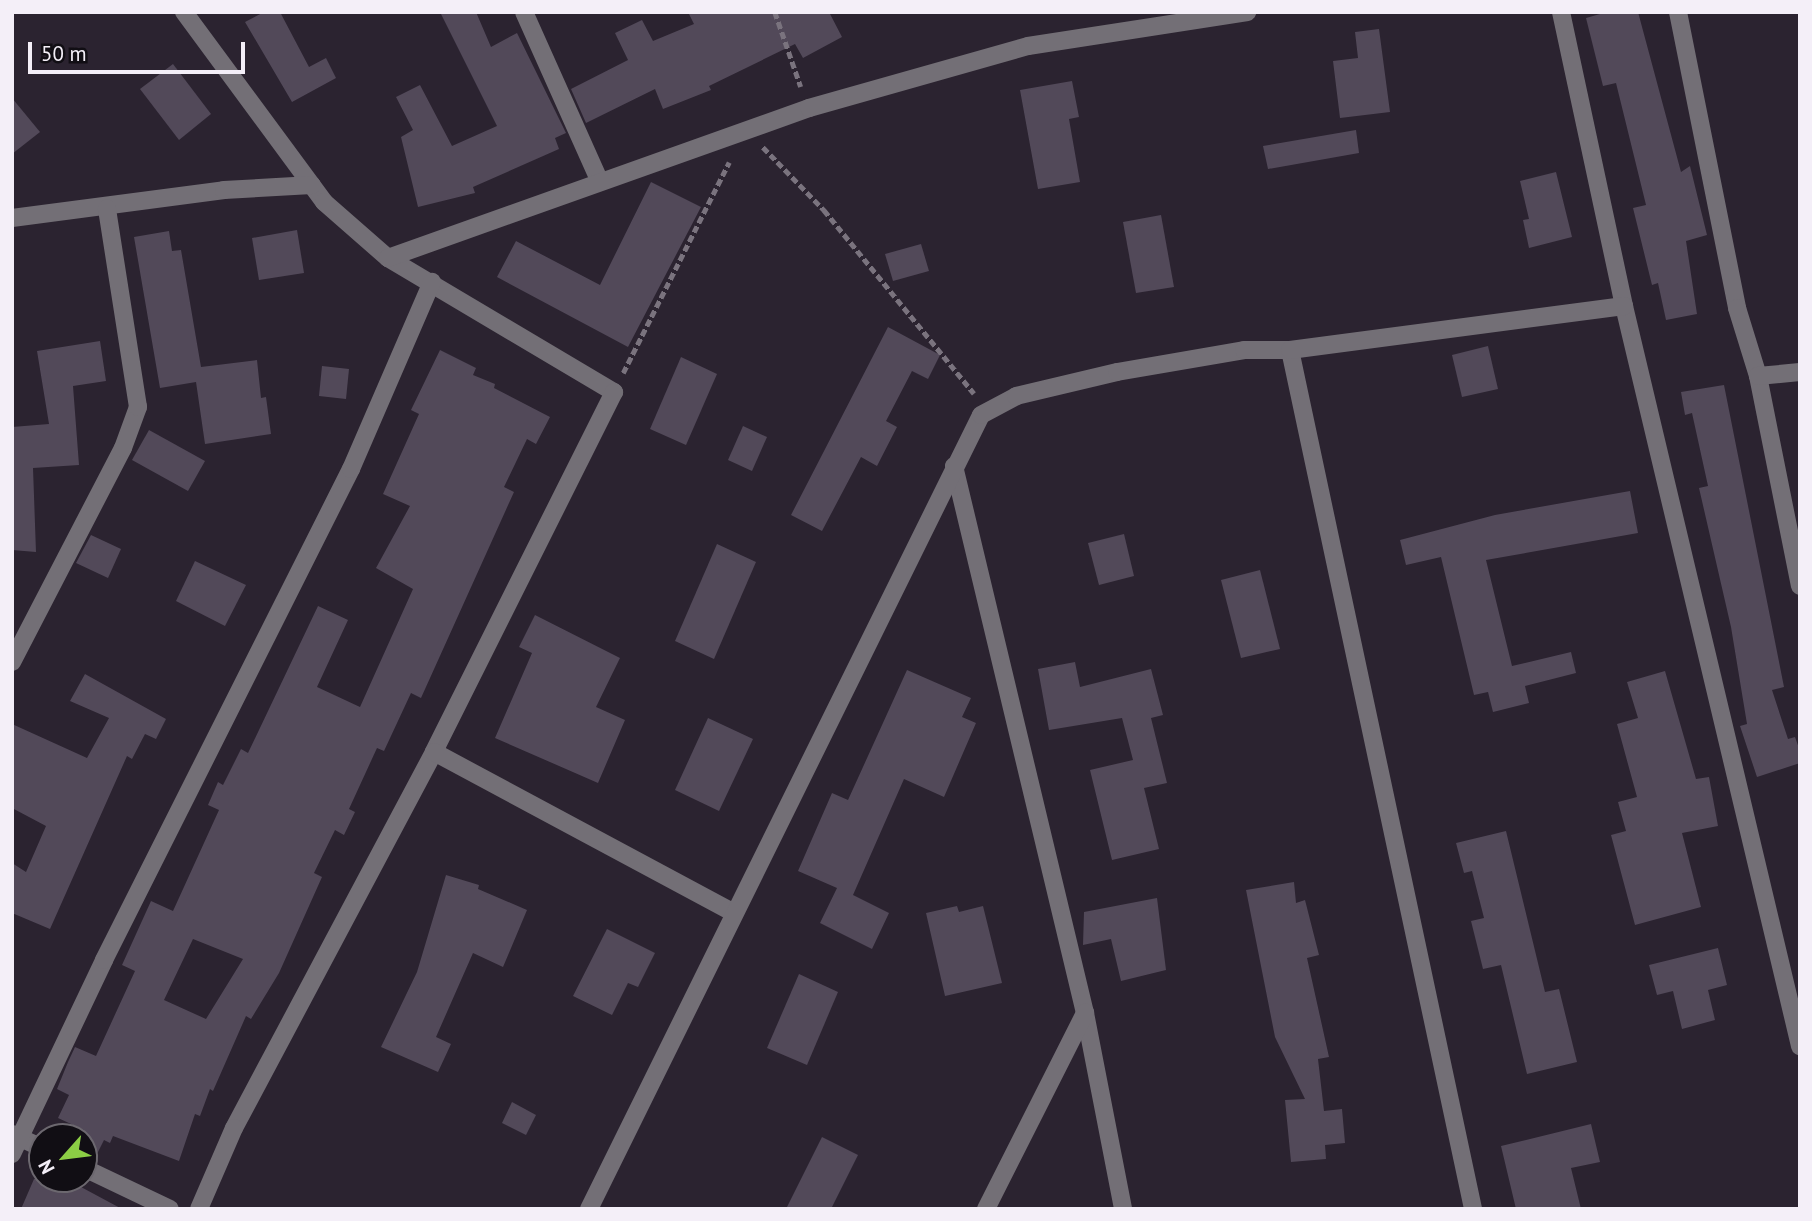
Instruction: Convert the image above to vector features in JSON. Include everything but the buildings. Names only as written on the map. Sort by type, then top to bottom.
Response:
[{"type":"street","points":[[184,12],[312,185],[388,258],[614,392],[434,752],[234,1128],[198,1209]]},
{"type":"street","points":[[524,12],[599,180]]},
{"type":"street","points":[[388,258],[599,180],[809,108],[1028,46],[1247,12]]},
{"type":"street","points":[[1561,12],[1625,306],[1800,1046]]},
{"type":"street","points":[[1678,12],[1737,308],[1758,376],[1800,586]]},
{"type":"street","points":[[12,218],[107,208],[224,190],[312,185]]},
{"type":"street","points":[[12,662],[123,448],[138,407],[107,208]]},
{"type":"street","points":[[12,1154],[16,1136],[351,469],[432,282]]},
{"type":"street","points":[[589,1209],[954,466],[977,420],[988,409],[1024,393],[1117,372],[1244,350],[1290,350],[1625,306]]},
{"type":"street","points":[[1290,350],[1473,1209]]},
{"type":"street","points":[[1758,376],[1800,372]]},
{"type":"street","points":[[954,466],[1085,1013],[1122,1209]]},
{"type":"street","points":[[434,752],[733,912]]},
{"type":"street","points":[[986,1209],[1085,1013]]},
{"type":"street","points":[[98,1175],[170,1209]]},
{"type":"path","points":[[775,12],[809,108]]},
{"type":"path","points":[[614,392],[746,129],[824,210],[988,409]]}]
